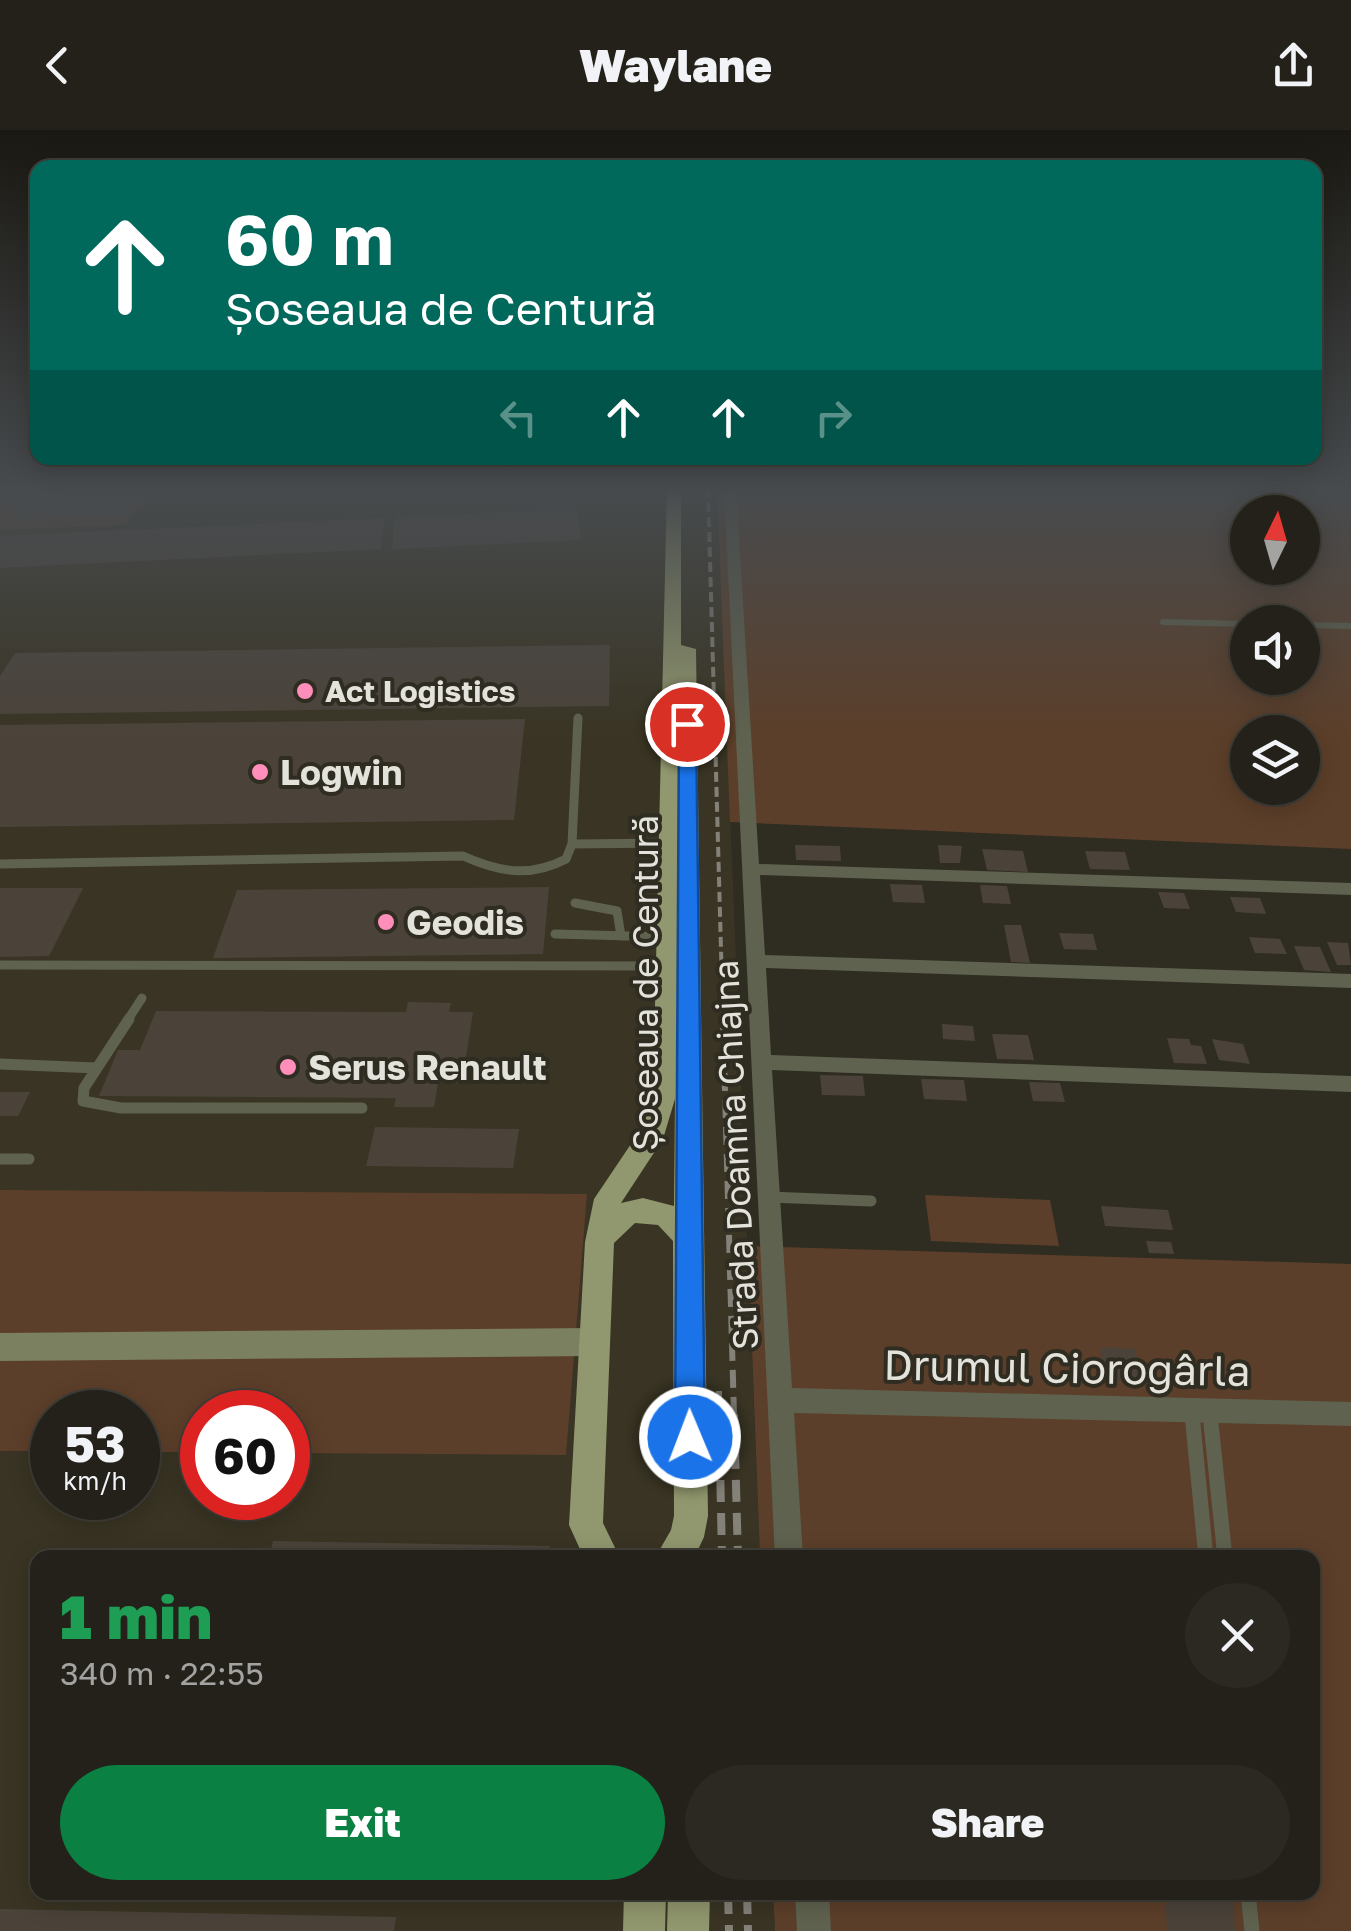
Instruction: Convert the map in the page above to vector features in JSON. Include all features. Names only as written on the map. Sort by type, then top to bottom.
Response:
[{"type":"main road","name":"Șoseaua de Centură","points":[[587,1541],[600,1242],[610,1195],[648,1139],[660,1110],[667,966],[672,571]]},
{"type":"main road","name":"Șoseaua de Centură","points":[[687,571],[692,1516]]},
{"type":"main road","points":[[600,1242],[614,1219],[642,1209],[671,1216],[688,1239]]},
{"type":"main road","points":[[678,1550],[688,1537],[692,1516]]},
{"type":"main road","points":[[691,1550],[692,1516]]},
{"type":"main road","points":[[644,1931],[645,1900]]},
{"type":"main road","points":[[688,1900],[688,1931]]},
{"type":"street","name":"Strada Doamna Chiajna","points":[[735,571],[789,1550]]},
{"type":"street","points":[[751,870],[1351,889]]},
{"type":"street","points":[[756,961],[1351,981]]},
{"type":"street","points":[[762,1062],[1351,1084]]},
{"type":"street","points":[[0,1347],[593,1342]]},
{"type":"street","name":"Drumul Ciorogârla","points":[[781,1400],[1351,1414]]},
{"type":"street","points":[[812,1900],[814,1931]]},
{"type":"lane","points":[[1163,622],[1230,624]]},
{"type":"lane","points":[[1320,625],[1351,626]]},
{"type":"lane","points":[[0,864],[463,856],[504,872],[534,872],[566,858],[572,844],[578,718]]},
{"type":"lane","points":[[572,844],[667,843]]},
{"type":"lane","points":[[575,902],[617,911],[622,936]]},
{"type":"lane","points":[[556,934],[667,936]]},
{"type":"lane","points":[[0,966],[667,966]]},
{"type":"lane","points":[[142,998],[84,1088],[83,1101],[94,1106],[362,1108]]},
{"type":"lane","points":[[0,1064],[97,1068]]},
{"type":"lane","points":[[0,1159],[29,1160]]},
{"type":"lane","points":[[769,1197],[871,1201]]},
{"type":"lane","points":[[1201,1411],[1206,1550]]},
{"type":"lane","points":[[1201,1411],[1224,1550]]},
{"type":"lane","points":[[1249,1900],[1252,1931]]},
{"type":"shaded area","points":[[0,571],[720,571],[760,1550],[30,1550],[30,1900],[773,1900],[775,1931],[0,1931]]},
{"type":"shaded area","points":[[720,571],[1230,571],[1230,585],[1320,585],[1320,571],[1351,571],[1351,849],[730,822]]},
{"type":"shaded area","points":[[0,1190],[587,1194],[566,1455],[310,1453],[310,1390],[180,1390],[180,1452],[160,1452],[160,1390],[30,1390],[30,1451],[0,1451]]},
{"type":"shaded area","points":[[925,1195],[1050,1200],[1059,1246],[931,1241]]},
{"type":"shaded area","points":[[748,1246],[1351,1264],[1351,1931],[775,1931],[773,1900],[1320,1900],[1320,1550],[760,1550]]},
{"type":"building","name":"Act Logistics","points":[[610,645],[609,706],[0,714],[0,676],[15,653]]},
{"type":"building","name":"Logwin","points":[[525,719],[514,820],[0,827],[0,725]]},
{"type":"building","points":[[795,845],[840,846],[841,861],[796,860]]},
{"type":"building","points":[[938,845],[962,846],[960,863],[940,863]]},
{"type":"building","points":[[982,849],[1023,851],[1028,872],[987,870]]},
{"type":"building","points":[[1085,851],[1125,852],[1130,870],[1090,869]]},
{"type":"building","points":[[890,884],[922,885],[925,903],[893,902]]},
{"type":"building","points":[[980,885],[1007,886],[1011,904],[983,903]]},
{"type":"building","name":"Geodis","points":[[549,887],[543,954],[213,958],[237,890]]},
{"type":"building","points":[[0,888],[83,888],[49,956],[0,957]]},
{"type":"building","points":[[1158,892],[1184,893],[1190,909],[1164,908]]},
{"type":"building","points":[[1230,897],[1260,898],[1266,914],[1236,912]]},
{"type":"building","points":[[1004,925],[1021,925],[1030,963],[1011,962]]},
{"type":"building","points":[[1059,933],[1093,934],[1097,950],[1064,949]]},
{"type":"building","points":[[1249,937],[1280,939],[1287,954],[1255,953]]},
{"type":"building","points":[[1327,942],[1348,943],[1351,965],[1337,965]]},
{"type":"building","points":[[1294,946],[1320,947],[1331,972],[1304,970]]},
{"type":"building","name":"Serus Renault","points":[[408,1002],[451,1003],[449,1012],[473,1012],[462,1083],[438,1083],[434,1107],[394,1107],[396,1098],[99,1096],[118,1050],[140,1050],[156,1011],[406,1012]]},
{"type":"building","points":[[942,1024],[973,1026],[975,1041],[943,1039]]},
{"type":"building","points":[[992,1034],[1028,1035],[1034,1060],[997,1059]]},
{"type":"building","points":[[1167,1038],[1189,1039],[1191,1045],[1201,1046],[1207,1064],[1174,1063]]},
{"type":"building","points":[[1212,1039],[1243,1044],[1250,1064],[1219,1060]]},
{"type":"building","points":[[820,1075],[863,1076],[865,1096],[822,1095]]},
{"type":"building","points":[[921,1079],[964,1080],[967,1101],[924,1099]]},
{"type":"building","points":[[1029,1082],[1060,1083],[1065,1102],[1033,1101]]},
{"type":"building","points":[[0,1092],[30,1092],[18,1116],[0,1116]]},
{"type":"building","points":[[375,1127],[519,1129],[513,1168],[366,1166]]},
{"type":"building","points":[[1101,1206],[1168,1210],[1173,1230],[1105,1226]]},
{"type":"building","points":[[1146,1241],[1171,1242],[1174,1254],[1149,1253]]},
{"type":"building","points":[[1101,1347],[1135,1349],[1142,1382],[1102,1380]]},
{"type":"building","points":[[273,1541],[550,1546],[550,1550],[271,1550]]},
{"type":"building","points":[[1165,1900],[1233,1900],[1235,1931],[1167,1931]]},
{"type":"building","points":[[0,1909],[396,1917],[394,1931],[0,1931]]},
{"type":"railway","points":[[710,571],[723,1021]]},
{"type":"railway","points":[[723,1019],[734,1416]]},
{"type":"railway","points":[[719,1391],[719,1414]]},
{"type":"railway","points":[[719,1414],[722,1550]]},
{"type":"railway","points":[[734,1414],[738,1550]]},
{"type":"railway","points":[[728,1900],[729,1931]]},
{"type":"railway","points":[[747,1900],[748,1931]]},
{"type":"place","name":"Act Logistics","points":[[305,691]]},
{"type":"place","name":"Logwin","points":[[260,772]]},
{"type":"place","name":"Geodis","points":[[386,922]]},
{"type":"place","name":"Serus Renault","points":[[288,1067]]},
{"type":"route","points":[[687,724],[690,1437]]}]
